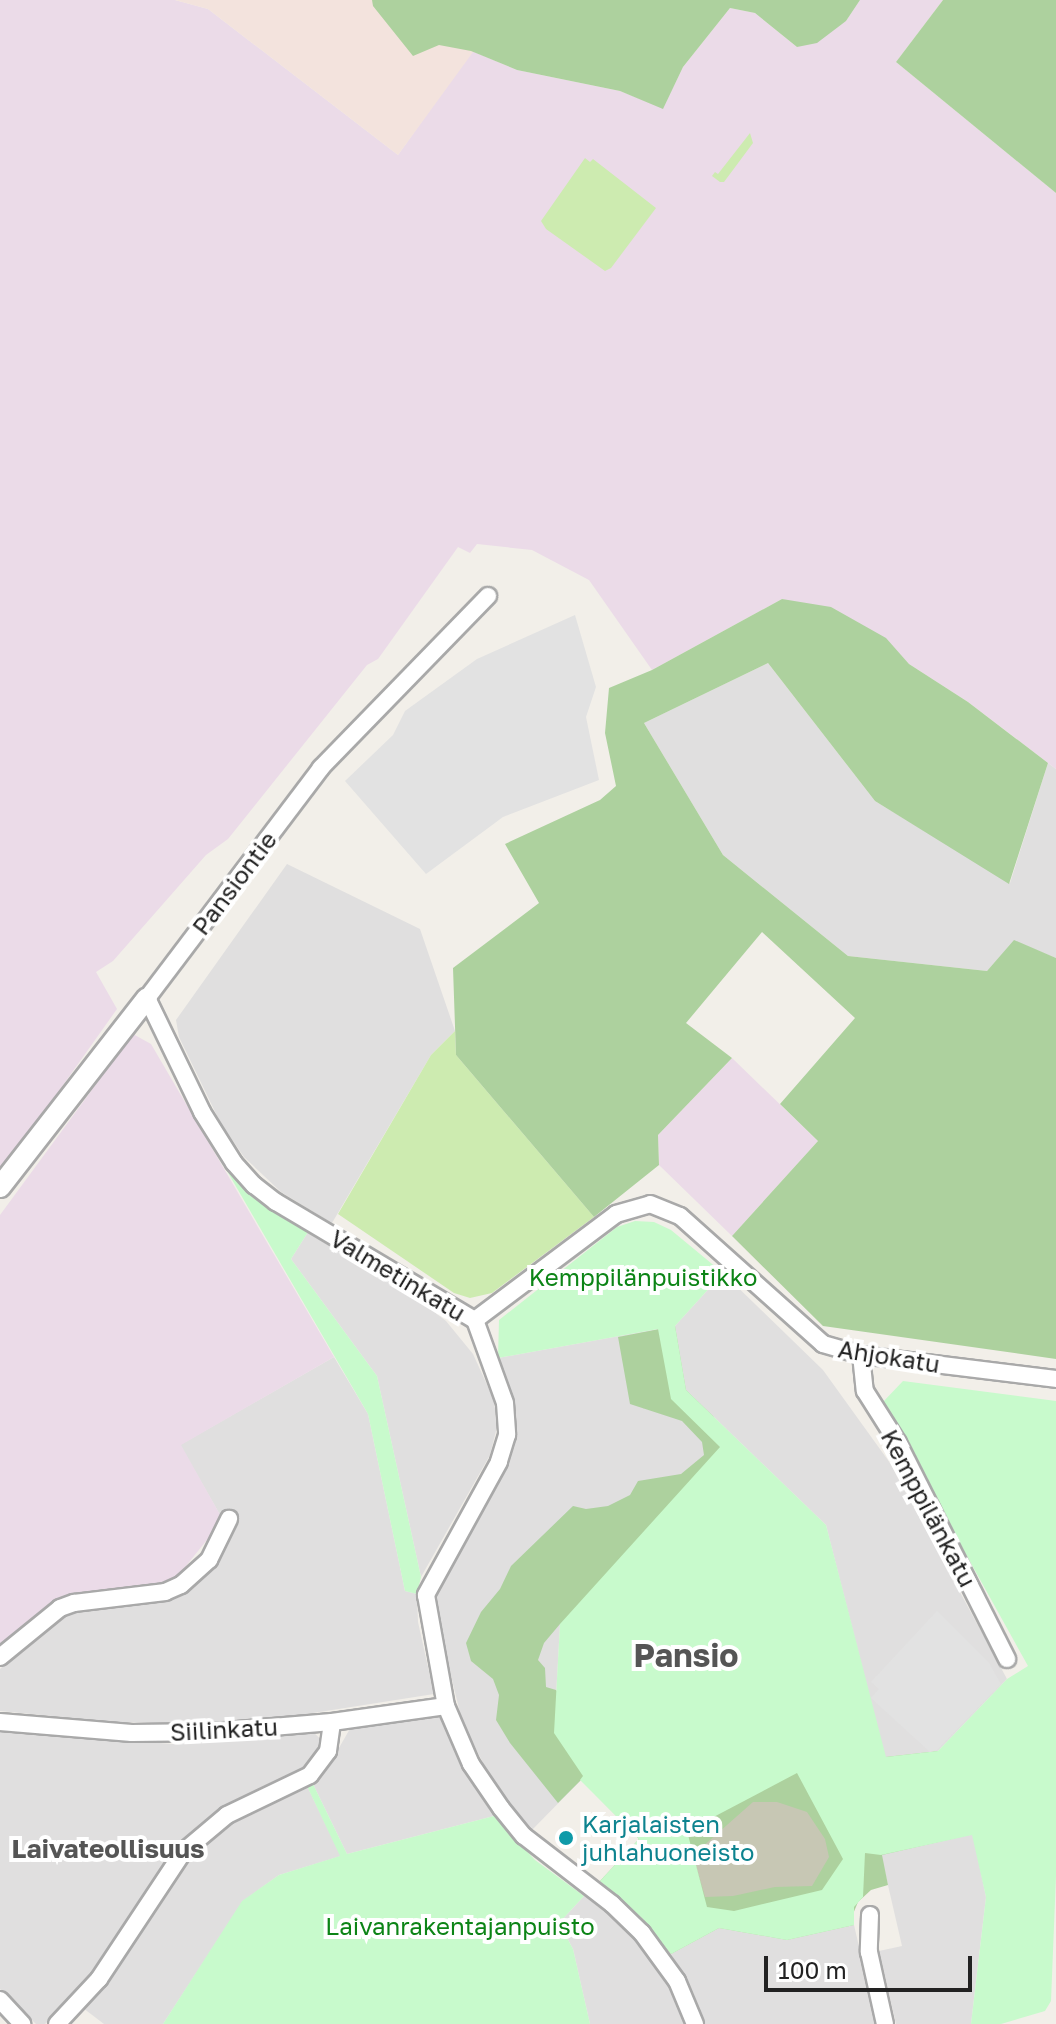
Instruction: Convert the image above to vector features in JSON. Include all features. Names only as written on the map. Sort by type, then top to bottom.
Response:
[{"type":"street","name":"Pansiontie","points":[[0,1187],[321,768],[488,596]]},
{"type":"street","name":"Valmetinkatu","points":[[147,998],[202,1112],[234,1163],[254,1185],[302,1218],[475,1320],[505,1403],[507,1435],[499,1462],[426,1595],[446,1706],[471,1764],[501,1808],[524,1836],[612,1904],[653,1945],[677,1981],[695,2024]]},
{"type":"street","name":"Ahjokatu","points":[[475,1320],[616,1214],[650,1204],[680,1216],[823,1344],[861,1355],[1056,1379]]},
{"type":"street","name":"Kemppilänkatu","points":[[861,1355],[865,1391],[898,1443],[1007,1659]]},
{"type":"street","points":[[0,1657],[60,1608],[74,1603],[165,1592],[181,1585],[209,1560],[229,1519]]},
{"type":"street","name":"Siilinkatu","points":[[0,1722],[132,1733],[213,1732],[332,1722],[446,1706]]},
{"type":"street","points":[[57,2024],[99,1979],[183,1852],[227,1815],[310,1775],[328,1751],[332,1722]]},
{"type":"street","points":[[870,1915],[869,1952],[885,2024]]},
{"type":"street","points":[[0,2000],[22,2024]]},
{"type":"shaded area","points":[[0,0],[175,0],[208,9],[398,155],[472,51],[517,70],[620,91],[663,108],[683,67],[730,8],[755,13],[797,47],[846,21],[860,0],[943,0],[896,62],[1056,193],[1056,769],[968,702],[909,664],[885,638],[782,599],[652,670],[589,580],[532,550],[477,544],[470,553],[458,547],[378,659],[367,665],[228,839],[206,855],[113,961],[96,972],[117,1009],[0,1174]]},
{"type":"shaded area","points":[[175,0],[511,0],[398,155],[208,9]]},
{"type":"shaded area","points":[[575,615],[596,687],[586,717],[599,780],[503,817],[426,874],[345,781],[393,735],[405,711],[477,659]]},
{"type":"shaded area","points":[[768,663],[875,801],[1010,883],[1048,763],[1056,769],[1056,958],[1014,941],[987,971],[848,956],[723,855],[644,723]]},
{"type":"shaded area","points":[[287,864],[420,929],[455,1031],[431,1055],[332,1223],[281,1192],[244,1157],[220,1122],[179,1037],[176,1020]]},
{"type":"shaded area","points":[[133,1034],[151,1044],[334,1357],[181,1445],[223,1520],[169,1587],[54,1600],[0,1652],[0,1215]]},
{"type":"shaded area","points":[[732,1058],[818,1141],[732,1236],[659,1165],[658,1135]]},
{"type":"shaded area","points":[[308,1232],[412,1295],[446,1321],[473,1354],[494,1400],[497,1427],[490,1455],[421,1577],[377,1376],[291,1259]]},
{"type":"shaded area","points":[[723,1273],[823,1370],[890,1463],[1007,1679],[938,1751],[885,1757],[826,1525],[686,1390],[675,1326]]},
{"type":"shaded area","points":[[658,1329],[671,1399],[721,1447],[560,1624],[554,1733],[584,1777],[531,1831],[491,1779],[462,1721],[437,1618],[437,1589],[513,1446],[516,1424],[513,1397],[498,1358]]},
{"type":"shaded area","points":[[334,1357],[368,1414],[405,1591],[417,1594],[418,1622],[434,1694],[294,1716],[202,1724],[112,1722],[0,1711],[0,1669],[60,1611],[167,1599],[188,1590],[206,1576],[219,1558],[238,1512],[223,1520],[180,1445]]},
{"type":"shaded area","points":[[937,1611],[989,1663],[1001,1684],[937,1750],[930,1752],[871,1698],[879,1689],[871,1682]]},
{"type":"shaded area","points":[[439,1714],[463,1769],[494,1816],[347,1854],[312,1782],[332,1760],[351,1727]]},
{"type":"shaded area","points":[[0,1730],[172,1744],[314,1733],[324,1742],[309,1768],[214,1817],[195,1831],[164,1864],[113,1952],[63,2009],[45,2024],[36,2024],[0,1989]]},
{"type":"shaded area","points":[[797,1773],[843,1859],[822,1890],[707,1907],[687,1831]]},
{"type":"shaded area","points":[[307,1786],[341,1856],[279,1875],[243,1901],[163,2024],[104,2024],[83,2008],[122,1961],[157,1899],[189,1855],[223,1826]]},
{"type":"shaded area","points":[[973,1834],[986,1897],[971,2024],[896,2024],[879,1951],[902,1946],[881,1855]]},
{"type":"shaded area","points":[[584,1896],[623,1926],[650,1956],[664,1977],[685,2024],[590,2024],[573,1949],[559,1923]]},
{"type":"shaded area","points":[[854,1925],[877,2024],[704,2024],[693,1992],[671,1954],[719,1928],[787,1940]]},
{"type":"green space","points":[[372,0],[860,0],[846,21],[817,43],[797,47],[755,13],[730,8],[683,67],[663,109],[620,91],[517,70],[471,51],[439,45],[413,56],[373,6]]},
{"type":"green space","points":[[943,0],[1056,0],[1056,193],[896,62]]},
{"type":"green space","points":[[750,133],[753,143],[724,182],[720,182],[712,176],[715,172],[718,174]]},
{"type":"green space","points":[[585,158],[590,162],[593,159],[656,208],[611,268],[605,271],[546,229],[541,221]]},
{"type":"green space","points":[[782,599],[831,607],[886,638],[909,664],[968,702],[1048,763],[1009,884],[875,801],[768,663],[644,723],[723,855],[848,956],[987,971],[1014,940],[1056,958],[1056,1359],[823,1326],[732,1236],[818,1141],[780,1104],[855,1018],[762,932],[686,1023],[732,1058],[658,1135],[659,1165],[594,1217],[456,1055],[453,968],[539,903],[505,844],[600,800],[616,786],[605,733],[609,688],[652,670]]},
{"type":"green space","points":[[455,1031],[456,1055],[594,1217],[492,1293],[470,1298],[454,1293],[338,1214],[431,1055]]},
{"type":"green space","points":[[223,1164],[251,1196],[308,1232],[291,1259],[377,1376],[421,1577],[417,1594],[405,1591],[368,1414]]},
{"type":"green space","name":"Kemppilänpuistikko","points":[[635,1221],[654,1222],[671,1230],[723,1273],[675,1326],[686,1390],[826,1525],[886,1757],[938,1751],[1007,1679],[1028,1666],[882,1403],[903,1381],[1056,1401],[1056,1876],[1051,2001],[1045,2011],[1001,2024],[971,2024],[986,1897],[972,1835],[881,1855],[865,1853],[863,1897],[854,1907],[854,1925],[787,1940],[719,1928],[671,1954],[644,1920],[600,1881],[639,1839],[580,1780],[583,1776],[554,1733],[560,1624],[720,1447],[671,1399],[658,1329],[498,1358],[499,1320],[617,1227]],"holes":[[[797,1773],[843,1859],[822,1890],[734,1911],[707,1907],[687,1831]]]},
{"type":"green space","points":[[675,1326],[686,1390],[713,1416],[858,1652],[885,1757],[938,1751],[973,1834],[882,1855],[888,1885],[871,1890],[858,1902],[853,1914],[854,1925],[787,1940],[719,1928],[671,1954],[644,1920],[696,1865],[705,1897],[733,1896],[775,1887],[812,1886],[829,1857],[825,1839],[807,1812],[777,1802],[753,1802],[693,1855],[616,1887],[600,1881],[639,1839],[581,1780],[558,1803],[510,1743],[496,1720],[499,1695],[493,1679],[471,1661],[466,1643],[481,1612],[500,1589],[511,1566],[573,1506],[586,1509],[608,1506],[630,1495],[638,1481],[681,1474],[704,1455],[702,1442],[682,1421],[630,1404],[618,1337]],"holes":[[[560,1624],[563,1698],[556,1690],[546,1687],[545,1668],[538,1660],[544,1643]]]},
{"type":"green space","name":"Laivanrakentajanpuisto","points":[[312,1782],[347,1854],[494,1816],[535,1860],[584,1896],[559,1923],[573,1949],[590,2024],[163,2024],[242,1901],[279,1875],[340,1856],[307,1786]]},
{"type":"place","name":"Karjalaisten juhlahuoneisto","points":[[566,1838]]},
{"type":"district","name":"Pansio","points":[[686,1655]]},
{"type":"district","name":"Laivateollisuus","points":[[108,1849]]}]
